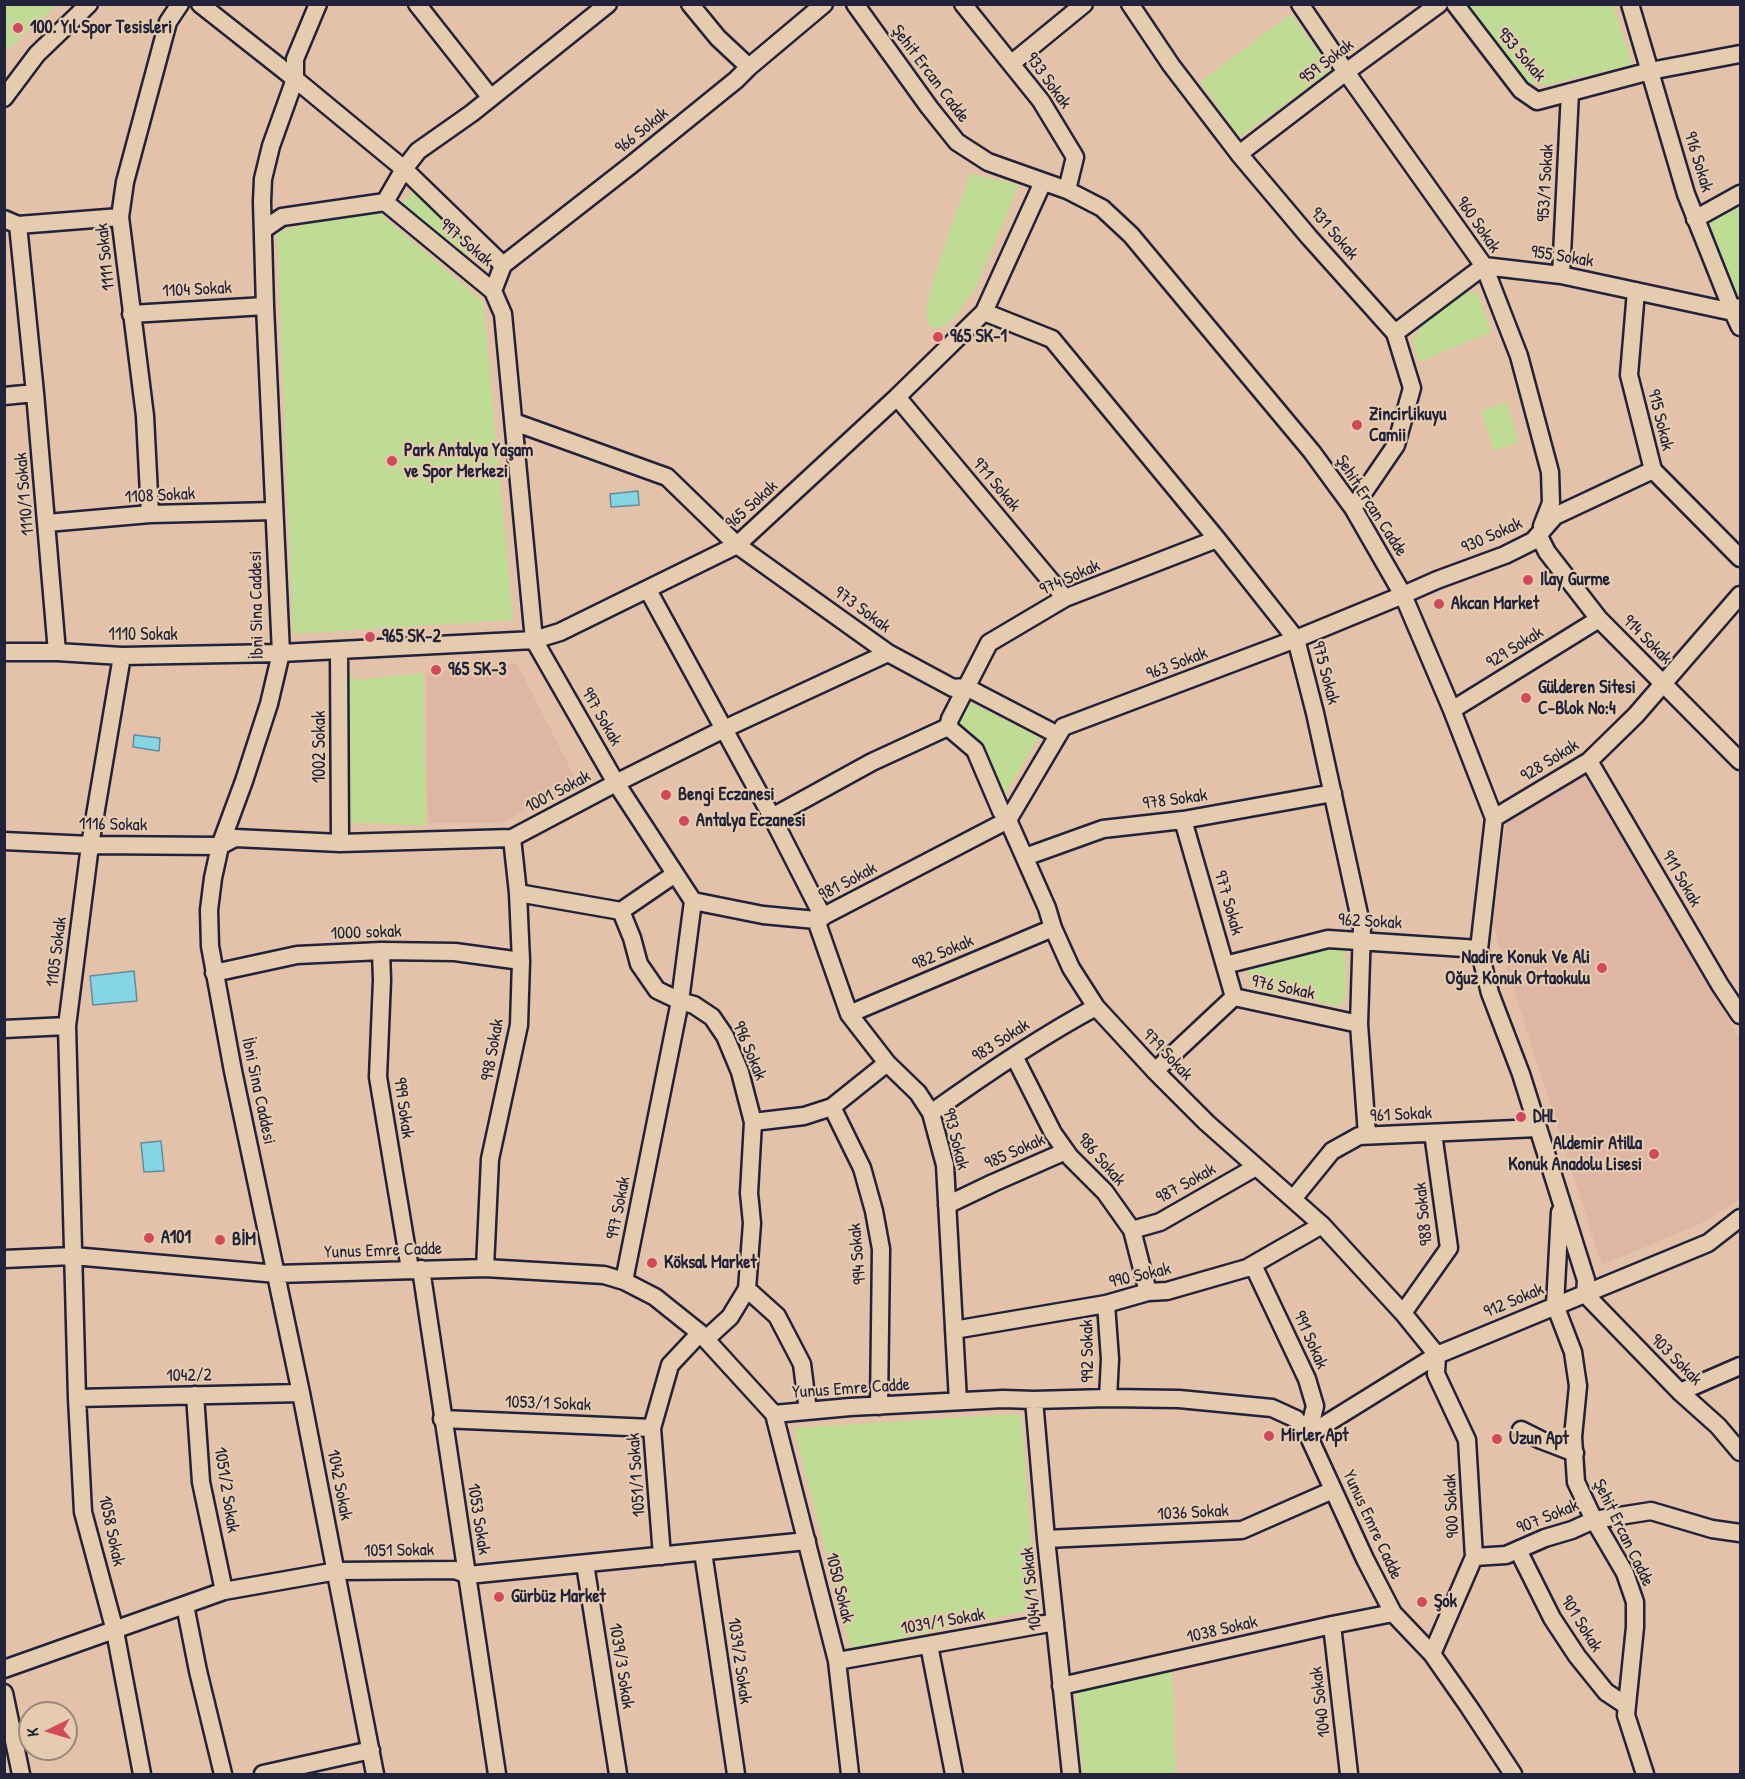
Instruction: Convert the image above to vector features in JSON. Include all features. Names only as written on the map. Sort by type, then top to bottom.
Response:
[{"type":"street","points":[[4,98],[37,54],[89,4]]},
{"type":"street","name":"1111 Sokak","points":[[150,514],[145,416],[120,217],[125,182],[168,22],[180,4]]},
{"type":"street","points":[[200,4],[404,169],[503,265],[493,291]]},
{"type":"street","name":"İbni Sina Caddesi","points":[[277,1275],[214,973],[210,946],[209,910],[220,846],[269,704],[281,653],[265,306],[263,179],[295,79],[295,58],[318,4]]},
{"type":"street","points":[[417,4],[491,98]]},
{"type":"street","points":[[263,230],[282,218],[385,202],[404,169],[418,151],[491,98],[608,4]]},
{"type":"street","points":[[690,4],[718,38],[749,67]]},
{"type":"street","name":"966 Sokak","points":[[503,265],[736,80],[824,4]]},
{"type":"street","name":"Şehit Ercan Cadde","points":[[855,4],[916,90],[957,142],[988,162],[1067,190],[1102,208],[1131,235],[1305,444],[1353,508],[1403,595],[1452,710],[1494,818],[1479,949],[1490,993],[1521,1074],[1586,1280],[1585,1294]]},
{"type":"street","name":"933 Sokak","points":[[963,4],[1041,101],[1075,157],[1067,190]]},
{"type":"street","points":[[1012,63],[1084,4]]},
{"type":"street","name":"931 Sokak","points":[[1130,4],[1171,65],[1239,154],[1395,333],[1412,388],[1396,445],[1353,508]]},
{"type":"street","name":"960 Sokak","points":[[1300,4],[1484,266],[1519,356],[1550,472],[1551,503],[1539,536]]},
{"type":"street","name":"959 Sokak","points":[[1239,154],[1439,4]]},
{"type":"street","name":"953 Sokak","points":[[1455,4],[1521,90],[1537,101],[1570,92]]},
{"type":"street","name":"916 Sokak","points":[[1630,4],[1686,194],[1738,316]]},
{"type":"street","points":[[1570,92],[1650,71],[1740,54]]},
{"type":"street","name":"953/1 Sokak","points":[[1561,275],[1570,92]]},
{"type":"street","name":"965 Sokak","points":[[281,653],[534,640],[560,632],[737,545],[897,397],[984,312],[1043,182]]},
{"type":"street","points":[[1695,219],[1740,194]]},
{"type":"street","name":"997 Sokak","points":[[385,202],[493,291],[503,314],[534,640],[616,783],[693,901],[680,1001],[624,1281]]},
{"type":"street","points":[[11,222],[120,217]]},
{"type":"street","name":"1110/1 Sokak","points":[[11,222],[35,393],[57,652]]},
{"type":"street","points":[[1395,333],[1484,266]]},
{"type":"street","name":"955 Sokak","points":[[1484,266],[1561,275],[1738,316]]},
{"type":"street","name":"915 Sokak","points":[[1636,291],[1629,375],[1653,470],[1740,558]]},
{"type":"street","name":"1104 Sokak","points":[[131,314],[265,306]]},
{"type":"street","name":"975 Sokak","points":[[984,312],[1052,339],[1217,539],[1296,639],[1362,928],[1359,1024],[1367,1135]]},
{"type":"street","points":[[4,396],[35,393]]},
{"type":"street","name":"971 Sokak","points":[[897,397],[1065,598]]},
{"type":"street","name":"973 Sokak","points":[[514,422],[667,477],[737,545],[888,653],[953,688],[966,687],[1058,735]]},
{"type":"street","name":"930 Sokak","points":[[1403,595],[1533,542],[1555,516],[1653,470]]},
{"type":"street","name":"1108 Sokak","points":[[47,523],[150,514],[274,511]]},
{"type":"street","name":"914 Sokak","points":[[1539,536],[1547,552],[1599,619],[1740,761]]},
{"type":"street","name":"974 Sokak","points":[[948,727],[988,643],[1065,598],[1217,539]]},
{"type":"street","name":"993 Sokak","points":[[648,590],[771,817],[819,919],[849,1014],[887,1063],[918,1093],[931,1113],[945,1165],[958,1401]]},
{"type":"street","name":"963 Sokak","points":[[1008,820],[1063,727],[1296,639],[1403,595]]},
{"type":"street","name":"928 Sokak","points":[[1494,818],[1589,761],[1636,715],[1740,595]]},
{"type":"street","name":"929 Sokak","points":[[1452,710],[1599,619]]},
{"type":"street","name":"1002 Sokak","points":[[339,650],[340,843]]},
{"type":"street","name":"1110 Sokak","points":[[4,652],[122,656],[281,653]]},
{"type":"street","name":"1001 Sokak","points":[[220,846],[235,838],[340,843],[512,838],[724,729],[888,653]]},
{"type":"street","name":"1105 Sokak","points":[[73,1256],[68,1026],[90,845],[122,656]]},
{"type":"street","points":[[771,817],[872,762],[948,727]]},
{"type":"street","name":"979 Sokak","points":[[948,727],[975,750],[1001,811],[1008,820],[1025,857],[1071,968],[1096,1007],[1207,1124],[1322,1225],[1403,1313],[1437,1355]]},
{"type":"street","name":"911 Sokak","points":[[1589,761],[1720,985],[1740,1015]]},
{"type":"street","name":"978 Sokak","points":[[1025,857],[1102,828],[1183,820],[1333,793]]},
{"type":"street","name":"981 Sokak","points":[[693,901],[763,915],[819,919],[1008,820]]},
{"type":"street","name":"977 Sokak","points":[[1183,820],[1234,997]]},
{"type":"street","name":"998 Sokak","points":[[485,1268],[490,1159],[519,1025],[521,961],[518,893],[512,838]]},
{"type":"street","name":"1116 Sokak","points":[[4,841],[90,845],[220,846]]},
{"type":"street","points":[[518,893],[621,911],[675,873]]},
{"type":"street","name":"996 Sokak","points":[[621,911],[639,964],[657,990],[694,1005],[712,1017],[725,1036],[740,1072],[753,1122],[749,1192],[752,1223],[747,1289],[730,1317],[703,1336]]},
{"type":"street","name":"982 Sokak","points":[[849,1014],[1053,928]]},
{"type":"street","name":"962 Sokak","points":[[1225,965],[1328,939],[1479,949]]},
{"type":"street","name":"1000 sokak","points":[[214,973],[297,955],[381,951],[455,952],[521,961]]},
{"type":"street","name":"999 Sokak","points":[[381,951],[382,991],[378,1077],[416,1269]]},
{"type":"street","name":"976 Sokak","points":[[1155,1071],[1234,997],[1359,1024]]},
{"type":"street","name":"983 Sokak","points":[[931,1113],[1055,1029],[1096,1007]]},
{"type":"street","points":[[4,1029],[68,1026]]},
{"type":"street","name":"986 Sokak","points":[[1014,1056],[1053,1133],[1080,1169],[1104,1192],[1132,1230],[1148,1292]]},
{"type":"street","points":[[753,1122],[804,1116],[832,1107],[887,1063]]},
{"type":"street","name":"994 Sokak","points":[[832,1107],[862,1168],[874,1211],[881,1249],[879,1406]]},
{"type":"street","name":"961 Sokak","points":[[1293,1199],[1332,1151],[1359,1136],[1537,1128]]},
{"type":"street","name":"988 Sokak","points":[[1403,1313],[1449,1248],[1433,1133]]},
{"type":"street","name":"985 Sokak","points":[[947,1205],[1066,1151]]},
{"type":"street","name":"987 Sokak","points":[[1132,1230],[1160,1222],[1256,1167]]},
{"type":"street","name":"Şehit Ercan Cadde","points":[[1560,1202],[1555,1305],[1573,1352],[1578,1386],[1573,1437],[1576,1482],[1594,1520],[1624,1573],[1635,1602],[1635,1627],[1626,1715],[1646,1774]]},
{"type":"street","name":"912 Sokak","points":[[1308,1435],[1437,1355],[1708,1243],[1740,1218]]},
{"type":"street","name":"990 Sokak","points":[[954,1330],[1106,1304],[1148,1292],[1167,1291],[1247,1268],[1322,1225]]},
{"type":"street","name":"Yunus Emre Cadde","points":[[4,1258],[73,1256],[277,1275],[485,1268],[604,1275],[624,1281],[655,1297],[703,1336],[774,1414],[1003,1399],[1179,1399],[1272,1407],[1296,1419],[1308,1435],[1365,1559],[1393,1613],[1432,1654],[1513,1774]]},
{"type":"street","name":"1058 Sokak","points":[[73,1256],[77,1398],[84,1512],[115,1631],[142,1774]]},
{"type":"street","name":"991 Sokak","points":[[1253,1265],[1308,1379],[1315,1406],[1308,1435]]},
{"type":"street","name":"1053 Sokak","points":[[416,1269],[468,1575],[497,1774]]},
{"type":"street","name":"1042 Sokak","points":[[277,1275],[337,1571],[375,1774]]},
{"type":"street","points":[[747,1289],[777,1316],[802,1364],[808,1411]]},
{"type":"street","name":"903 Sokak","points":[[1585,1294],[1680,1392],[1718,1426],[1740,1452]]},
{"type":"street","name":"992 Sokak","points":[[1106,1304],[1110,1359],[1108,1398]]},
{"type":"street","name":"1051/1 Sokak","points":[[662,1556],[652,1428],[670,1365],[703,1336]]},
{"type":"street","name":"900 Sokak","points":[[1432,1654],[1474,1557],[1467,1440],[1436,1374],[1437,1355]]},
{"type":"street","points":[[1680,1392],[1740,1366]]},
{"type":"street","name":"1042/2","points":[[77,1398],[301,1393]]},
{"type":"street","name":"1051/2 Sokak","points":[[195,1395],[201,1482],[224,1591]]},
{"type":"street","name":"1044/1 Sokak","points":[[1034,1400],[1071,1774]]},
{"type":"street","name":"1050 Sokak","points":[[774,1414],[837,1661],[850,1774]]},
{"type":"street","name":"1053/1 Sokak","points":[[442,1419],[652,1428]]},
{"type":"street","points":[[1521,1430],[1575,1453]]},
{"type":"street","name":"1036 Sokak","points":[[1046,1539],[1242,1530],[1333,1490]]},
{"type":"street","name":"907 Sokak","points":[[1474,1557],[1506,1555],[1594,1520],[1651,1511],[1712,1529],[1740,1533]]},
{"type":"street","name":"1051 Sokak","points":[[4,1669],[224,1591],[337,1571],[455,1570],[468,1575],[807,1541]]},
{"type":"street","name":"901 Sokak","points":[[1518,1550],[1552,1618],[1577,1656],[1606,1692],[1627,1706]]},
{"type":"street","name":"1039/2 Sokak","points":[[703,1552],[736,1774]]},
{"type":"street","name":"1039/3 Sokak","points":[[585,1564],[618,1774]]},
{"type":"street","points":[[185,1605],[223,1774]]},
{"type":"street","name":"1038 Sokak","points":[[1061,1686],[1393,1613]]},
{"type":"street","name":"1039/1 Sokak","points":[[837,1661],[1055,1622]]},
{"type":"street","name":"1040 Sokak","points":[[1332,1625],[1349,1774]]},
{"type":"street","points":[[929,1645],[954,1774]]},
{"type":"street","points":[[4,1693],[21,1774]]},
{"type":"street","points":[[263,1774],[371,1750]]},
{"type":"shaded area","points":[[517,663],[578,784],[500,823],[428,823],[426,673]]},
{"type":"shaded area","name":"Nadire Konuk Ve Ali Oğuz Konuk Ortaokulu","points":[[1584,774],[1740,1039],[1740,1199],[1700,1224],[1602,1265],[1493,925],[1506,820]]},
{"type":"green space","name":"100. Yıl Spor Tesisleri","points":[[5,4],[57,4],[57,5],[5,52]]},
{"type":"green space","points":[[1468,5],[1613,5],[1632,65],[1545,85],[1532,84],[1525,81],[1468,12]]},
{"type":"green space","points":[[1291,14],[1331,70],[1240,137],[1200,82]]},
{"type":"green space","points":[[970,173],[1019,185],[977,284],[957,315],[945,325],[935,329],[928,326],[926,310],[935,274]]},
{"type":"green space","points":[[413,191],[475,248],[463,260],[402,203]]},
{"type":"green space","points":[[1740,205],[1740,293],[1737,295],[1709,222]]},
{"type":"green space","name":"Park Antalya Yaşam ve Spor Merkezi","points":[[372,207],[483,302],[513,620],[293,634],[277,232]]},
{"type":"green space","points":[[1465,293],[1478,293],[1491,332],[1419,362],[1413,341],[1428,318],[1448,301]]},
{"type":"green space","points":[[1506,402],[1519,442],[1494,451],[1481,411]]},
{"type":"green space","points":[[345,665],[354,680],[424,673],[426,826],[344,822]]},
{"type":"green space","points":[[970,703],[1039,737],[1001,801],[957,728]]},
{"type":"green space","points":[[1345,946],[1346,996],[1339,1006],[1257,990],[1251,982],[1250,965],[1328,947]]},
{"type":"green space","points":[[1019,1415],[1022,1420],[1036,1609],[851,1649],[794,1428]]},
{"type":"green space","points":[[1172,1666],[1176,1774],[1083,1774],[1076,1686]]},
{"type":"water","points":[[638,491],[639,505],[611,507],[610,494]]},
{"type":"water","points":[[134,735],[160,738],[159,751],[133,747]]},
{"type":"water","points":[[134,971],[137,1001],[93,1005],[90,976]]},
{"type":"water","points":[[161,1141],[164,1171],[144,1172],[141,1143]]},
{"type":"place","name":"100. Yıl Spor Tesisleri","points":[[18,28]]},
{"type":"place","name":"965 SK-1","points":[[938,337]]},
{"type":"place","name":"Zincirlikuyu Camii","points":[[1357,425]]},
{"type":"place","name":"Park Antalya Yaşam ve Spor Merkezi","points":[[392,461]]},
{"type":"place","name":"Ilay Gurme","points":[[1528,580]]},
{"type":"place","name":"Akcan Market","points":[[1439,604]]},
{"type":"place","name":"965 SK-2","points":[[370,637]]},
{"type":"place","name":"965 SK-3","points":[[436,670]]},
{"type":"place","name":"Gülderen Sitesi C-Blok No:4","points":[[1526,698]]},
{"type":"place","name":"Bengi Eczanesi","points":[[666,795]]},
{"type":"place","name":"Antalya Eczanesi","points":[[684,821]]},
{"type":"place","name":"Nadire Konuk Ve Ali Oğuz Konuk Ortaokulu","points":[[1602,968]]},
{"type":"place","name":"DHL","points":[[1521,1117]]},
{"type":"place","name":"Aldemir Atilla Konuk Anadolu Lisesi","points":[[1654,1154]]},
{"type":"place","name":"A101","points":[[149,1238]]},
{"type":"place","name":"BİM","points":[[220,1240]]},
{"type":"place","name":"Köksal Market","points":[[652,1263]]},
{"type":"place","name":"Mirler Apt","points":[[1269,1436]]},
{"type":"place","name":"Uzun Apt","points":[[1497,1439]]},
{"type":"place","name":"Gürbüz Market","points":[[499,1597]]},
{"type":"place","name":"Şok","points":[[1422,1602]]}]
